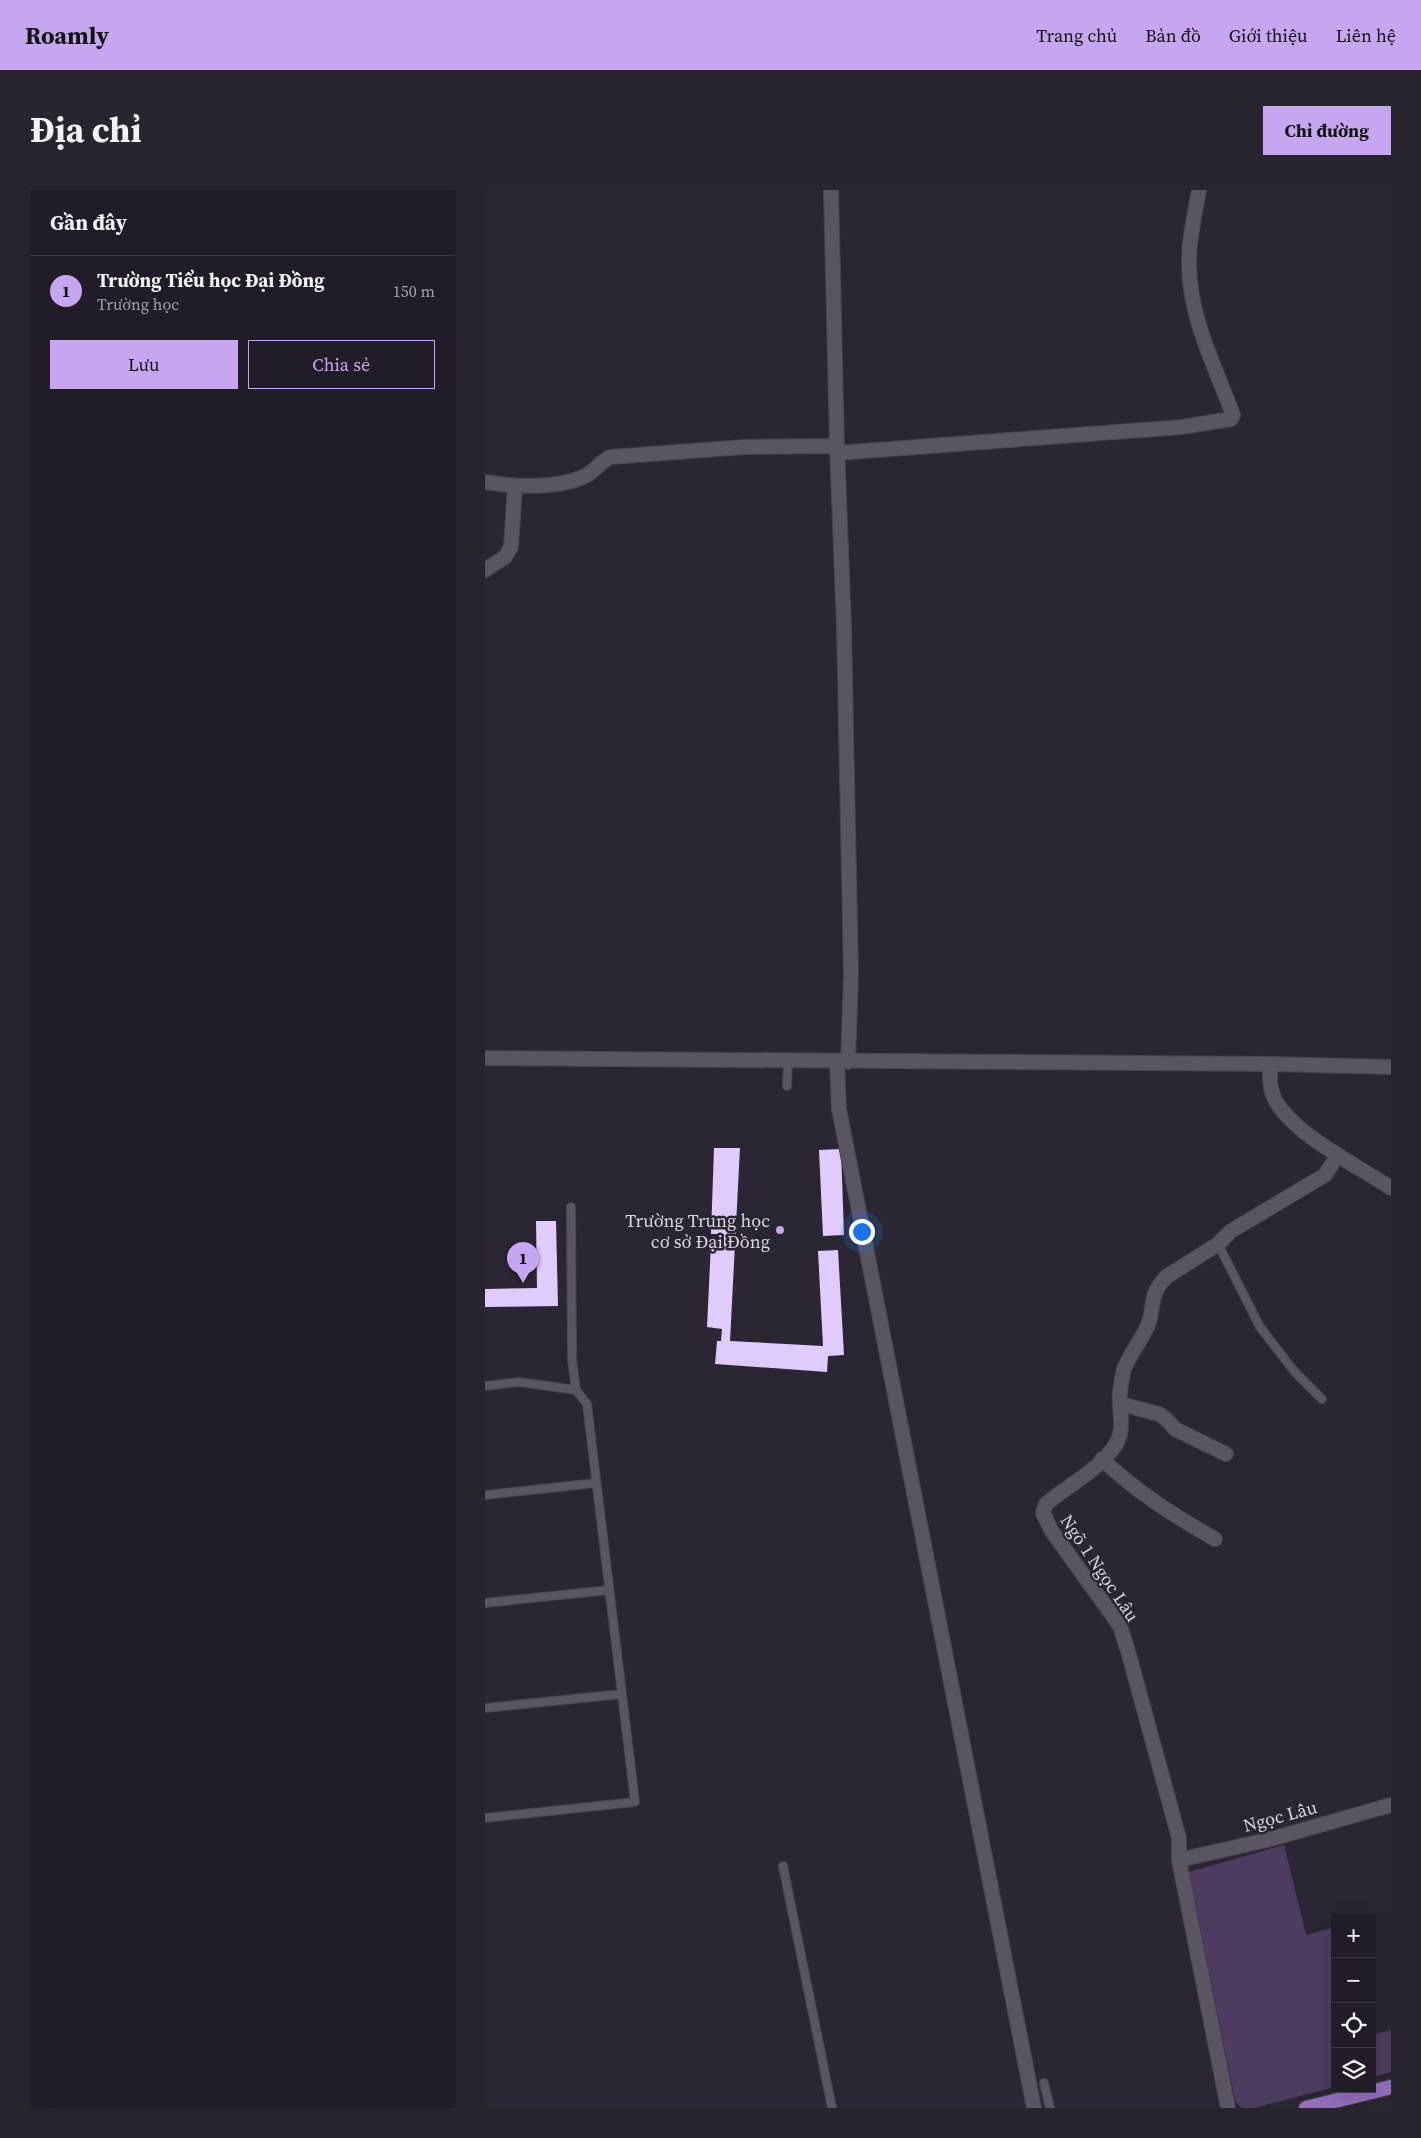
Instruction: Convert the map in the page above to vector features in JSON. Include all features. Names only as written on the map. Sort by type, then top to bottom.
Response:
[{"type":"main road","points":[[1306,2108],[1391,2087]]},
{"type":"street","points":[[831,190],[837,449],[844,628],[851,967],[839,1109],[1034,2108]]},
{"type":"street","points":[[485,482],[515,486],[580,478],[588,475],[610,457],[745,447],[837,449],[1182,427],[1231,419],[1233,415],[1198,327],[1191,288],[1189,256],[1199,190]]},
{"type":"street","points":[[485,570],[500,562],[511,547],[515,486]]},
{"type":"street","points":[[485,1058],[1270,1064],[1391,1067]]},
{"type":"street","points":[[1270,1064],[1272,1094],[1281,1110],[1297,1125],[1338,1155],[1391,1188]]},
{"type":"street","name":"Ngõ 1 Ngọc Lâu","points":[[1179,1860],[1179,1838],[1120,1626],[1051,1530],[1043,1513],[1046,1504],[1102,1459],[1116,1444],[1121,1432],[1120,1394],[1124,1370],[1150,1319],[1154,1292],[1166,1277],[1218,1244],[1231,1230],[1325,1175],[1338,1155]]},
{"type":"street","points":[[1121,1404],[1159,1414],[1175,1429],[1226,1454]]},
{"type":"street","points":[[1102,1459],[1128,1484],[1180,1519],[1215,1539]]},
{"type":"street","name":"Ngọc Lâu","points":[[1179,1860],[1271,1839],[1391,1805]]},
{"type":"street","points":[[1179,1860],[1228,2108]]},
{"type":"lane","points":[[787,1086],[788,1061]]},
{"type":"lane","points":[[485,1818],[635,1802],[587,1404],[576,1390],[572,1359],[571,1206]]},
{"type":"lane","points":[[1218,1244],[1260,1327],[1293,1371],[1322,1399]]},
{"type":"lane","points":[[485,1386],[519,1382],[576,1390]]},
{"type":"lane","points":[[485,1494],[597,1483]]},
{"type":"lane","points":[[485,1603],[609,1590]]},
{"type":"lane","points":[[485,1708],[622,1694]]},
{"type":"lane","points":[[783,1866],[832,2108]]},
{"type":"lane","points":[[1044,2082],[1050,2108]]},
{"type":"shaded area","points":[[1284,1845],[1306,1935],[1331,1928],[1331,2088],[1254,2108],[1241,2108],[1235,2100],[1189,1872]]},
{"type":"shaded area","points":[[1391,2030],[1391,2072],[1376,2076],[1376,2034]]},
{"type":"building","points":[[714,1148],[740,1148],[730,1341],[823,1346],[818,1251],[838,1250],[844,1355],[828,1356],[827,1372],[715,1364],[717,1341],[721,1341],[722,1329],[707,1327],[711,1243],[724,1245],[724,1234],[711,1234]]},
{"type":"building","points":[[841,1149],[844,1235],[823,1236],[819,1150]]},
{"type":"building","points":[[536,1221],[556,1221],[558,1306],[485,1307],[485,1289],[537,1288]]},
{"type":"place","name":"Trường Trung học cơ sở Đại Đồng","points":[[780,1230]]},
{"type":"place","name":"Trường Tiểu học Đại Đồng","points":[[523,1283]]}]
